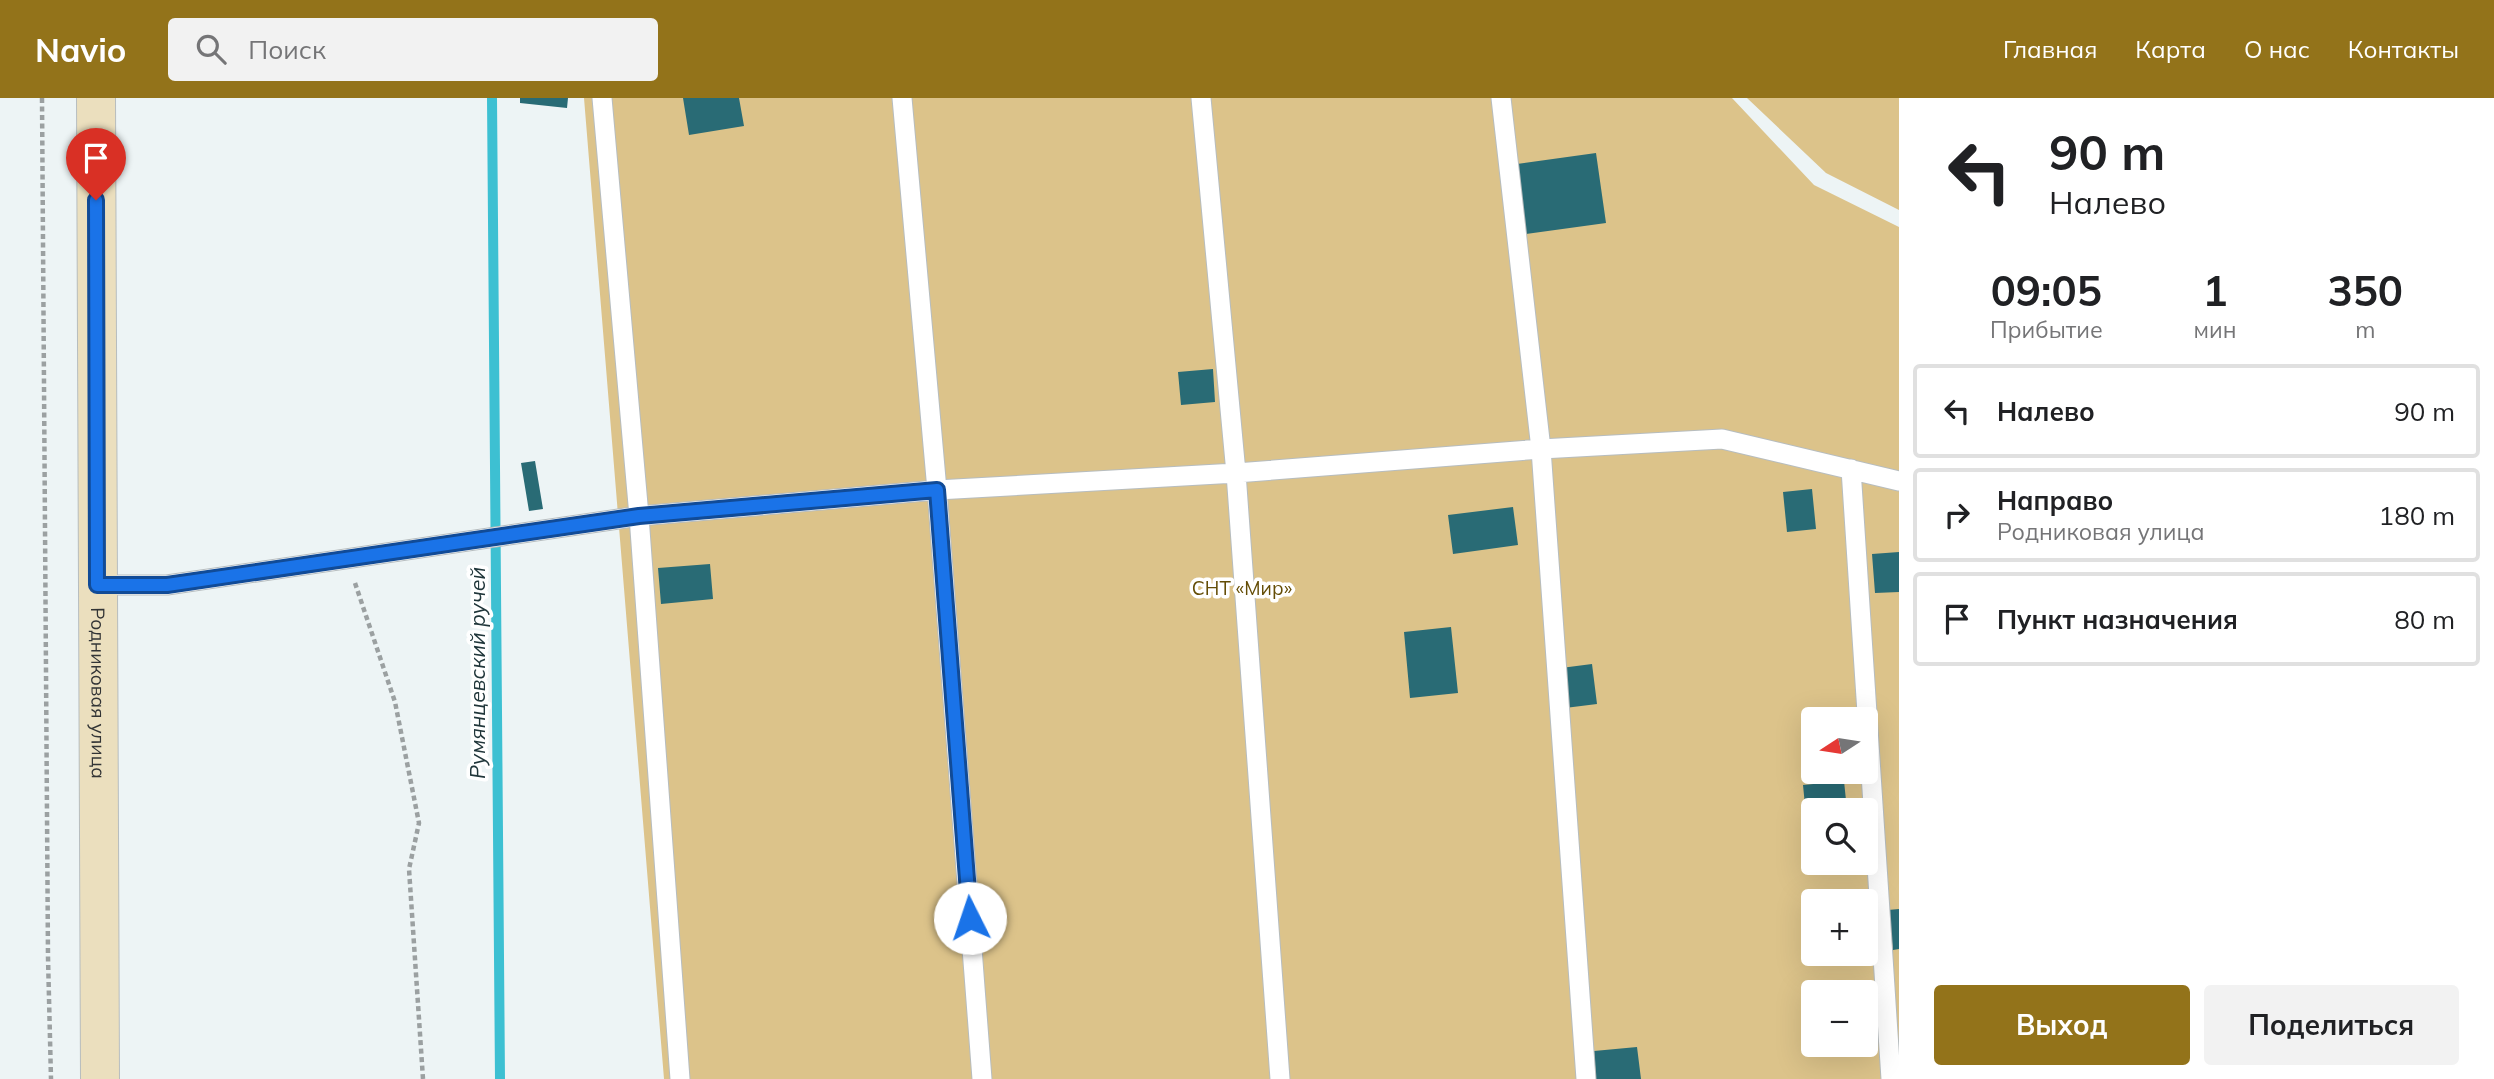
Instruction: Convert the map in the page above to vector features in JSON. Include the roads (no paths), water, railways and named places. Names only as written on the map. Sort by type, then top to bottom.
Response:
[{"type":"main road","name":"Родниковая улица","points":[[96,98],[100,1079]]},
{"type":"lane","points":[[602,98],[639,516],[680,1079]]},
{"type":"lane","points":[[902,98],[937,490],[982,1079]]},
{"type":"lane","points":[[1201,98],[1236,473],[1280,1079]]},
{"type":"lane","points":[[1501,98],[1541,450],[1586,1079]]},
{"type":"lane","points":[[97,585],[167,585],[639,516],[937,490],[1236,473],[1722,439],[1899,481]]},
{"type":"lane","points":[[1851,469],[1891,1079]]},
{"type":"waterway","name":"Румянцевский ручей","points":[[492,98],[500,1079]]},
{"type":"park label","name":"СНТ «Мир»","points":[[1242,588]]}]
